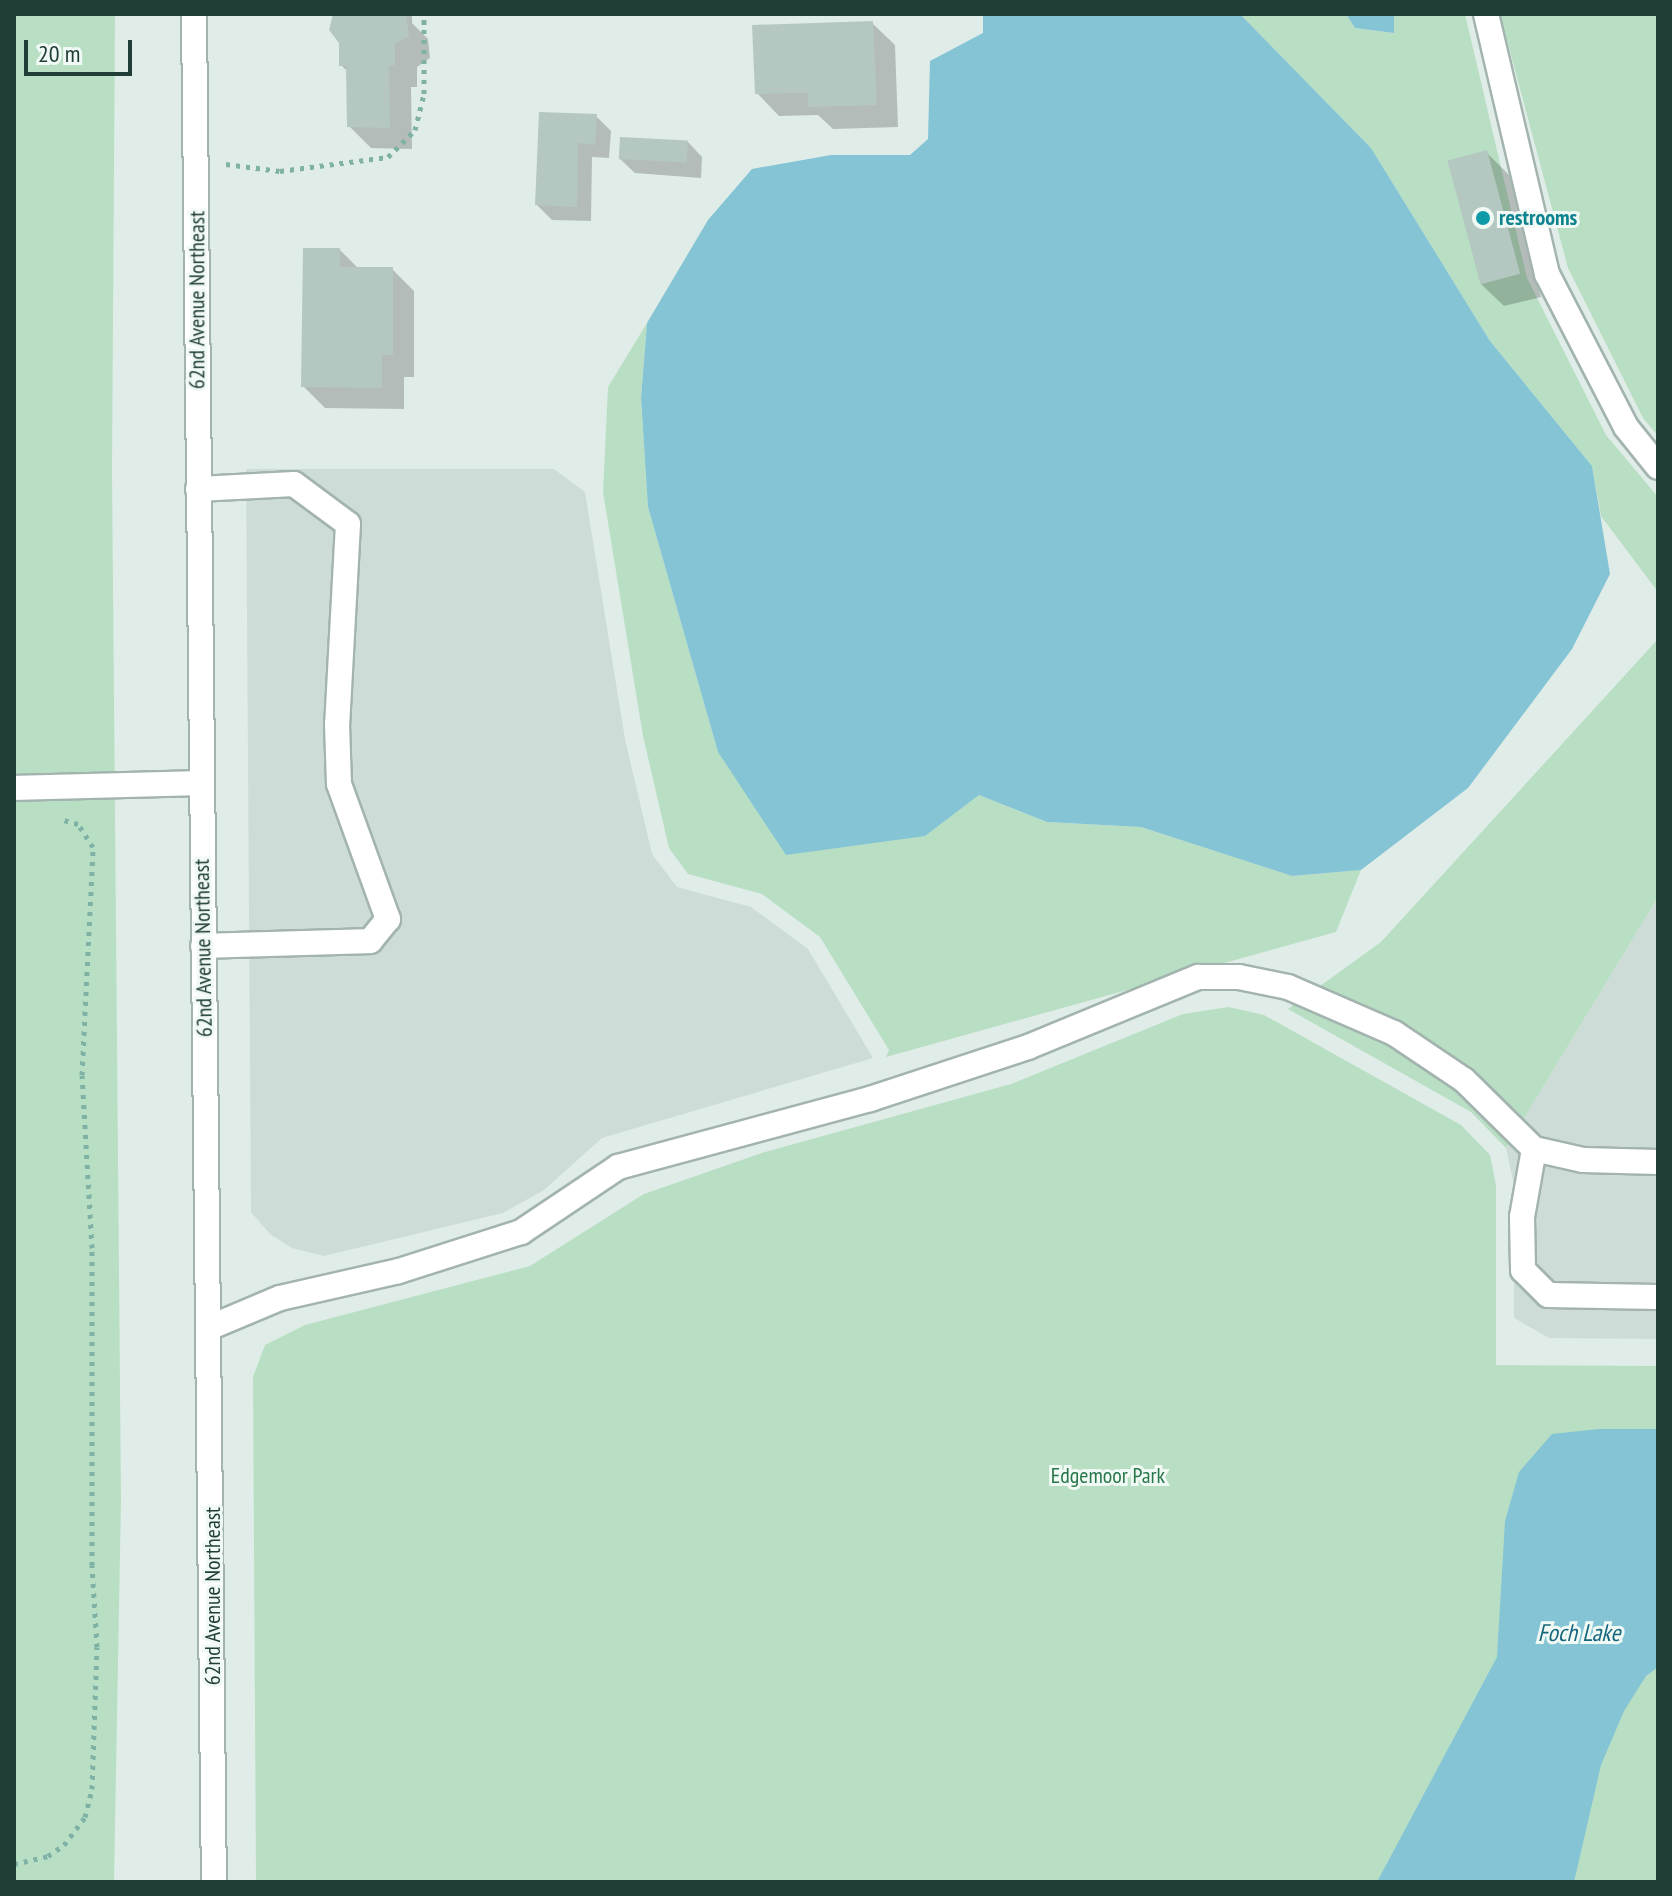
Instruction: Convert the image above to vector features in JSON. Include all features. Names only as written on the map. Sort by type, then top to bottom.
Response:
[{"type":"street","name":"62nd Avenue Northeast","points":[[194,14],[200,783],[211,1327],[214,1882]]},
{"type":"street","points":[[1486,14],[1547,274],[1626,427],[1658,467]]},
{"type":"street","points":[[198,489],[294,484],[348,524],[337,724],[339,784],[388,919],[370,941],[203,946]]},
{"type":"street","points":[[14,788],[200,783]]},
{"type":"street","points":[[211,1327],[280,1298],[399,1271],[521,1232],[618,1167],[870,1099],[1014,1052],[1198,977],[1239,977],[1288,987],[1394,1033],[1473,1088],[1534,1149],[1583,1160],[1658,1162]]},
{"type":"street","points":[[1534,1149],[1524,1190],[1523,1270],[1548,1295],[1658,1297]]},
{"type":"path","points":[[195,161],[280,171],[388,157],[415,130],[424,94],[424,14]]},
{"type":"path","points":[[14,1864],[48,1856],[85,1817],[92,1789],[97,1647],[92,1565],[92,1248],[82,1075],[93,847],[78,824],[47,819]]},
{"type":"shaded area","points":[[246,469],[554,469],[585,492],[625,739],[652,854],[677,887],[751,907],[808,949],[873,1058],[602,1138],[544,1190],[503,1213],[324,1256],[292,1248],[270,1234],[251,1212]]},
{"type":"shaded area","points":[[1658,897],[1658,1339],[1549,1338],[1514,1318],[1514,1185],[1506,1148]]},
{"type":"green space","points":[[14,14],[115,14],[112,471],[121,1499],[114,1882],[14,1882]]},
{"type":"green space","points":[[1240,14],[1346,14],[1355,28],[1394,33],[1394,14],[1465,14],[1527,278],[1606,435],[1658,497],[1658,592],[1601,516],[1592,466],[1490,341],[1371,148]]},
{"type":"green space","points":[[1500,14],[1658,14],[1658,436],[1643,418],[1568,268]]},
{"type":"green space","points":[[647,323],[641,398],[648,507],[718,752],[924,836],[979,795],[1047,822],[1141,827],[1292,876],[1361,870],[1336,932],[886,1057],[889,1050],[820,937],[762,894],[688,874],[669,848],[643,736],[603,492],[608,387]]},
{"type":"green space","points":[[1658,639],[1658,897],[1506,1148],[1471,1112],[1288,1009],[1381,942]]},
{"type":"green space","name":"Edgemoor Park","points":[[1229,1007],[1264,1015],[1461,1125],[1490,1155],[1496,1185],[1496,1365],[1658,1366],[1658,1882],[256,1882],[253,1377],[265,1345],[305,1325],[530,1266],[644,1194],[765,1152],[1011,1084],[1183,1014]]},
{"type":"water","points":[[983,14],[1240,14],[1371,148],[1490,341],[1592,466],[1610,574],[1572,649],[1468,788],[1361,870],[1292,876],[1141,827],[1047,822],[979,795],[925,836],[786,855],[718,752],[648,507],[641,398],[647,323],[708,220],[752,169],[831,155],[910,155],[928,139],[930,61],[983,33]]},
{"type":"water","points":[[1346,14],[1394,14],[1394,33],[1355,28]]},
{"type":"water","name":"Foch Lake","points":[[1598,1429],[1658,1429],[1658,1667],[1646,1676],[1624,1711],[1601,1765],[1574,1882],[1377,1882],[1497,1657],[1505,1521],[1519,1472],[1552,1434]]},
{"type":"building","points":[[333,14],[406,14],[409,36],[395,44],[395,65],[389,66],[390,128],[347,127],[346,66],[339,66],[339,43],[329,30]]},
{"type":"building","points":[[873,21],[877,105],[808,107],[808,93],[755,94],[752,25]]},
{"type":"building","points":[[539,112],[597,114],[595,145],[578,143],[577,207],[535,205]]},
{"type":"building","points":[[620,137],[688,141],[687,163],[619,159]]},
{"type":"building","name":"restrooms","points":[[1487,150],[1520,274],[1481,284],[1447,161]]},
{"type":"building","points":[[303,248],[340,248],[340,267],[393,267],[393,355],[382,355],[382,388],[301,387]]},
{"type":"place","name":"restrooms","points":[[1483,218]]}]
